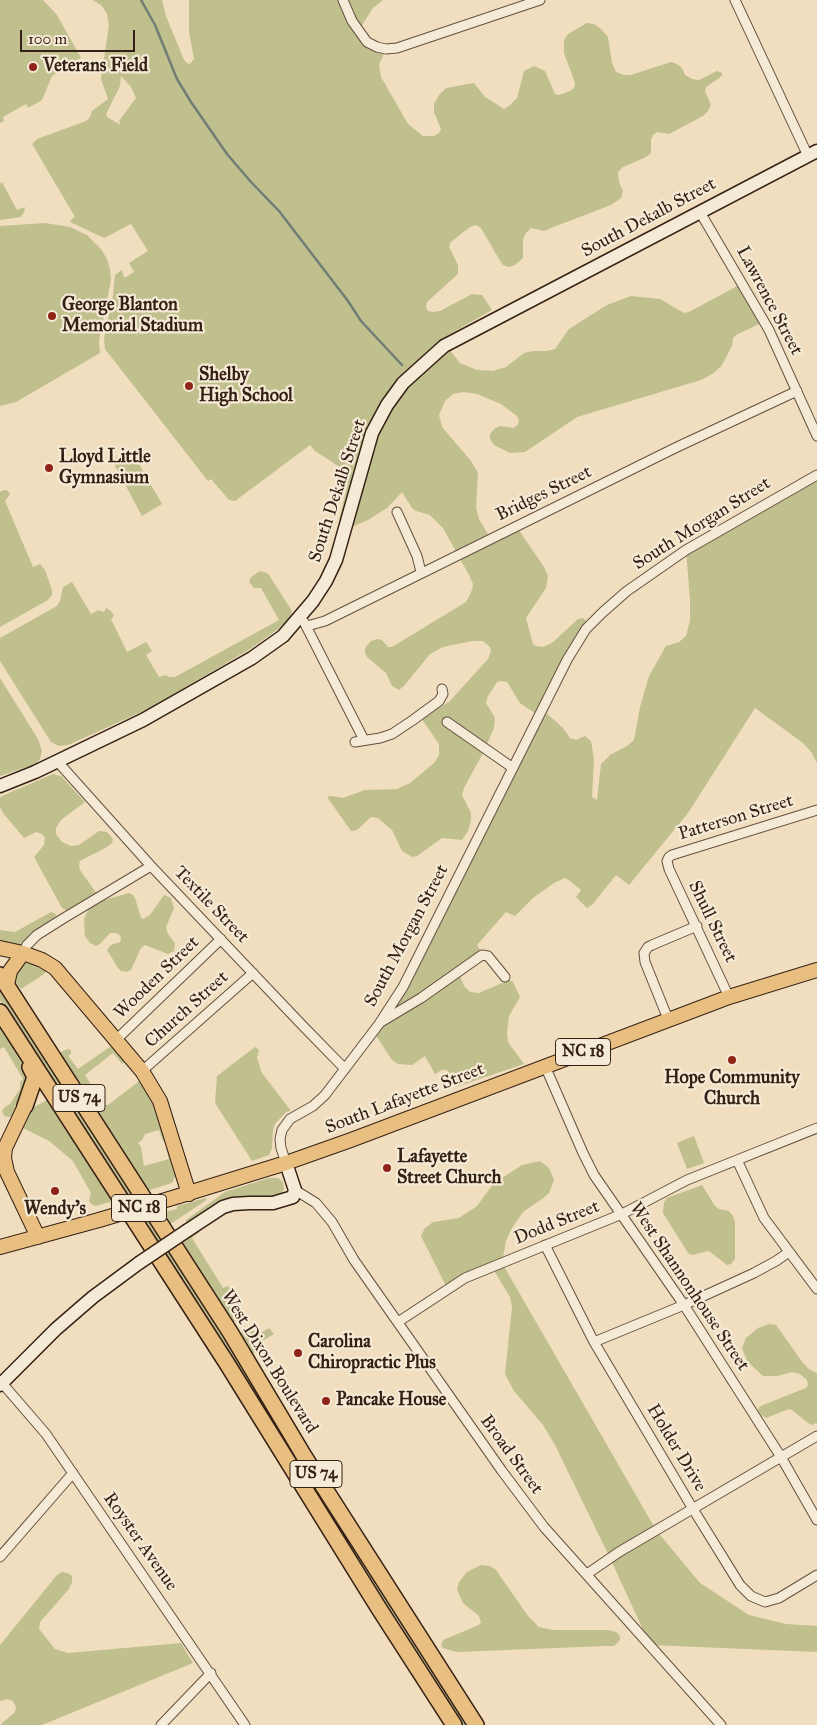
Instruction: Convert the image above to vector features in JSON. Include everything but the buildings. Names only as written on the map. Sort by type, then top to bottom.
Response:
[{"type":"highway","name":"West Dixon Boulevard","points":[[4,980],[240,1348],[308,1462],[476,1725]]},
{"type":"highway","name":"US 74","points":[[0,1012],[52,1095]]},
{"type":"highway","points":[[25,1106],[35,1078],[29,1066],[30,1060]]},
{"type":"highway","name":"West Dixon Boulevard","points":[[52,1095],[236,1378],[378,1607],[454,1725]]},
{"type":"highway","points":[[25,1106],[34,1099],[52,1095]]},
{"type":"main road","name":"South Dekalb Street","points":[[0,786],[143,720],[252,658],[304,621],[336,560],[372,433],[387,405],[403,383],[444,346],[812,153]]},
{"type":"main road","points":[[0,948],[23,953],[42,960],[59,972],[142,1071],[160,1101],[184,1195]]},
{"type":"main road","points":[[4,980],[23,953]]},
{"type":"main road","name":"South Lafayette Street","points":[[0,1247],[99,1220],[286,1163],[668,1019],[729,997],[817,970]]},
{"type":"main road","points":[[25,1106],[2,1153],[7,1172],[38,1237]]},
{"type":"main road","name":"South Morgan Street","points":[[286,1163],[295,1190]]},
{"type":"main road","points":[[1,1384],[56,1328],[139,1263],[188,1230],[223,1207],[241,1203],[281,1202],[293,1197],[295,1190]]},
{"type":"street","points":[[342,0],[352,21],[367,42],[377,48],[386,49],[397,48],[540,0]]},
{"type":"street","points":[[735,0],[812,153]]},
{"type":"street","name":"Lawrence Street","points":[[700,212],[769,330],[817,436]]},
{"type":"street","name":"Bridges Street","points":[[304,621],[325,621],[675,448],[797,391]]},
{"type":"street","name":"South Morgan Street","points":[[286,1163],[280,1139],[284,1127],[290,1119],[320,1100],[379,1024],[402,988],[572,650],[586,629],[627,591],[686,550],[817,475]]},
{"type":"street","points":[[397,512],[417,556],[421,572]]},
{"type":"street","points":[[304,621],[360,741],[392,734],[439,701],[443,694],[442,689]]},
{"type":"street","points":[[447,722],[513,768]]},
{"type":"street","name":"Textile Street","points":[[57,761],[151,866],[345,1069]]},
{"type":"street","name":"Patterson Street","points":[[667,861],[672,855],[817,810]]},
{"type":"street","name":"Shull Street","points":[[667,861],[668,869],[729,997]]},
{"type":"street","points":[[23,953],[27,945],[37,935],[151,866]]},
{"type":"street","points":[[668,1019],[645,962],[644,953],[652,945],[696,926]]},
{"type":"street","name":"Wooden Street","points":[[116,1040],[221,939]]},
{"type":"street","points":[[379,1024],[421,998],[482,955],[488,956],[505,977]]},
{"type":"street","name":"Church Street","points":[[142,1071],[253,973]]},
{"type":"street","name":"West Shannonhouse Street","points":[[545,1066],[594,1175],[684,1305],[780,1457],[817,1520]]},
{"type":"street","name":"Dodd Street","points":[[398,1322],[465,1278],[622,1214],[687,1180],[817,1128]]},
{"type":"street","points":[[737,1160],[764,1218],[817,1289]]},
{"type":"street","name":"Broad Street","points":[[295,1190],[316,1203],[332,1222],[354,1260],[508,1479],[544,1527],[721,1725]]},
{"type":"street","name":"Holder Drive","points":[[545,1245],[594,1342],[740,1585],[751,1596],[765,1602],[779,1598],[817,1575]]},
{"type":"street","points":[[594,1342],[684,1305],[767,1266],[789,1252]]},
{"type":"street","name":"Royster Avenue","points":[[1,1384],[46,1434],[245,1725]]},
{"type":"street","points":[[587,1574],[619,1552],[692,1508],[817,1436]]},
{"type":"street","points":[[0,1557],[73,1473]]},
{"type":"street","points":[[161,1725],[211,1674]]},
{"type":"shaded area","name":"Veterans Field","points":[[0,0],[43,0],[57,15],[81,58],[52,76],[42,100],[28,108],[26,104],[3,117],[4,121],[0,123]]},
{"type":"shaded area","points":[[93,0],[162,0],[166,16],[184,60],[190,64],[194,59],[189,32],[189,0],[383,0],[373,8],[357,33],[385,51],[379,65],[381,77],[408,124],[423,136],[434,136],[441,129],[434,112],[434,104],[446,88],[474,83],[485,97],[504,109],[517,98],[524,71],[534,66],[545,71],[555,94],[559,95],[570,91],[574,88],[575,83],[564,53],[564,40],[568,34],[587,23],[594,24],[608,37],[612,63],[616,72],[624,75],[631,75],[671,62],[682,68],[685,75],[692,79],[699,80],[717,71],[722,73],[719,78],[706,87],[705,91],[711,105],[703,116],[669,134],[657,132],[651,140],[651,153],[623,167],[618,172],[619,182],[623,191],[621,198],[611,205],[544,231],[531,228],[523,239],[523,258],[515,265],[509,267],[503,265],[481,228],[476,225],[470,227],[451,242],[449,247],[458,265],[458,274],[427,302],[426,307],[428,311],[433,312],[440,311],[472,294],[482,295],[492,310],[441,339],[460,363],[477,370],[493,371],[506,367],[524,353],[555,349],[569,329],[607,305],[631,296],[660,299],[684,313],[739,285],[761,323],[733,338],[732,346],[722,365],[714,373],[701,380],[577,417],[525,452],[510,453],[494,445],[490,439],[490,434],[494,429],[500,426],[514,428],[518,424],[517,416],[501,404],[477,394],[464,392],[453,394],[445,401],[439,415],[442,427],[471,461],[478,473],[476,508],[479,519],[490,538],[516,526],[548,576],[546,588],[526,618],[533,644],[543,647],[552,643],[578,619],[583,618],[587,622],[566,653],[536,714],[520,703],[507,682],[497,682],[488,696],[486,703],[495,718],[494,728],[462,795],[471,813],[471,820],[468,831],[462,840],[442,838],[417,856],[412,857],[402,851],[392,830],[378,818],[371,817],[357,830],[351,831],[327,797],[343,798],[365,790],[397,789],[410,783],[434,763],[439,755],[439,744],[421,718],[449,702],[488,659],[491,651],[490,647],[483,641],[472,641],[443,647],[430,654],[399,690],[392,686],[386,673],[367,657],[365,653],[365,648],[371,641],[382,640],[388,647],[392,647],[466,602],[473,584],[443,528],[430,515],[412,508],[402,492],[387,508],[368,520],[354,526],[339,520],[348,483],[346,471],[315,451],[310,445],[235,501],[229,500],[211,479],[208,481],[105,349],[104,338],[115,275],[122,270],[124,277],[134,272],[129,263],[148,251],[131,224],[104,238],[70,222],[75,217],[32,144],[37,139],[86,121],[92,111],[108,99],[101,79],[109,25],[107,14],[102,6]],"holes":[[[121,76],[131,87],[136,98],[119,121],[121,125],[107,117],[106,114],[120,86]]]},
{"type":"shaded area","points":[[2,182],[17,210],[25,207],[21,217],[0,220],[0,184]]},
{"type":"shaded area","name":"George Blanton Memorial Stadium","points":[[45,223],[70,227],[87,235],[101,249],[107,259],[111,280],[99,341],[100,353],[16,402],[0,406],[0,226]]},
{"type":"shaded area","points":[[131,450],[162,504],[142,516],[112,460]]},
{"type":"shaded area","points":[[817,475],[817,763],[812,753],[803,743],[755,708],[688,813],[629,885],[616,875],[592,905],[587,908],[576,897],[581,890],[570,881],[565,878],[554,883],[533,898],[515,916],[506,912],[477,945],[480,950],[473,961],[458,971],[464,986],[470,992],[479,993],[509,980],[513,982],[520,997],[509,1016],[508,1042],[524,1064],[456,1087],[447,1070],[442,1070],[435,1074],[425,1056],[412,1065],[398,1064],[392,1060],[373,1031],[379,1024],[543,710],[563,728],[570,738],[576,740],[585,736],[591,741],[594,759],[592,797],[597,800],[601,764],[610,755],[634,740],[640,707],[649,676],[666,646],[679,642],[686,636],[690,621],[690,600],[686,550]]},
{"type":"shaded area","points":[[7,490],[10,494],[5,501],[33,567],[40,564],[45,570],[52,595],[48,600],[0,627],[0,492]]},
{"type":"shaded area","points":[[260,571],[269,575],[292,611],[290,618],[278,629],[250,649],[150,708],[68,745],[59,746],[51,742],[0,661],[0,638],[57,606],[63,587],[72,582],[91,614],[98,610],[104,612],[106,608],[111,611],[114,616],[111,619],[127,652],[146,642],[152,651],[146,655],[159,677],[165,675],[175,677],[279,620],[261,588],[254,588],[249,582],[251,577]]},
{"type":"shaded area","points":[[0,678],[38,739],[42,751],[40,759],[36,764],[0,776]]},
{"type":"shaded area","points":[[53,774],[61,776],[85,802],[61,820],[56,828],[56,834],[62,842],[71,846],[79,845],[99,831],[107,832],[113,839],[112,843],[107,847],[80,861],[80,870],[97,894],[71,910],[62,908],[34,857],[44,845],[45,838],[42,834],[36,832],[24,838],[0,807],[0,798],[2,796]]},
{"type":"shaded area","points":[[129,893],[135,898],[141,918],[143,919],[150,915],[164,895],[171,898],[174,908],[166,927],[168,934],[175,943],[174,951],[168,954],[145,945],[141,948],[131,970],[127,972],[121,971],[118,968],[107,950],[111,945],[120,942],[120,935],[110,933],[96,946],[90,943],[85,936],[84,919],[90,906],[97,902]]},
{"type":"shaded area","points":[[51,912],[56,914],[54,921],[30,935],[20,945],[16,947],[0,944],[0,930],[15,932]]},
{"type":"shaded area","points":[[33,961],[49,968],[43,975],[21,989],[16,983],[16,973],[26,962]]},
{"type":"shaded area","points":[[0,989],[74,1104],[107,1149],[472,1725],[460,1725],[102,1157],[0,1000]]},
{"type":"shaded area","points":[[0,1019],[29,1069],[31,1078],[14,1115],[9,1117],[4,1116],[2,1111],[10,1104],[20,1089],[20,1082],[23,1079],[4,1047],[0,1049]]},
{"type":"shaded area","points":[[114,1044],[128,1060],[122,1064],[113,1053],[85,1075],[98,1096],[92,1101],[87,1099],[60,1055],[61,1052],[67,1049],[71,1050],[71,1054],[68,1056],[78,1069]]},
{"type":"shaded area","points":[[255,1047],[259,1050],[257,1058],[262,1073],[291,1111],[286,1112],[275,1124],[272,1148],[269,1155],[252,1161],[215,1103],[217,1076]]},
{"type":"shaded area","points":[[142,1079],[151,1091],[165,1141],[163,1141],[159,1130],[145,1134],[138,1143],[141,1147],[144,1166],[169,1159],[166,1148],[168,1147],[176,1175],[172,1183],[146,1191],[96,1111],[104,1105],[108,1105]]},
{"type":"shaded area","points":[[47,1100],[50,1101],[117,1200],[96,1206],[92,1205],[89,1201],[91,1193],[73,1161],[49,1141],[21,1127],[32,1108]]},
{"type":"shaded area","points":[[694,1136],[704,1163],[687,1169],[677,1143]]},
{"type":"shaded area","points":[[540,1161],[549,1168],[554,1180],[549,1193],[523,1212],[512,1228],[506,1241],[502,1263],[656,1530],[700,1583],[749,1615],[786,1624],[817,1626],[817,1652],[650,1645],[555,1445],[543,1425],[514,1391],[505,1374],[512,1307],[510,1297],[492,1267],[447,1288],[421,1236],[425,1228],[433,1222],[459,1218],[477,1206],[493,1184],[522,1165]]},
{"type":"shaded area","points":[[269,1178],[278,1178],[283,1182],[284,1189],[280,1195],[186,1224],[186,1220],[225,1192]]},
{"type":"shaded area","points":[[702,1185],[715,1206],[729,1211],[733,1216],[735,1222],[735,1259],[731,1264],[727,1265],[709,1251],[692,1255],[688,1253],[663,1213],[664,1202],[667,1198]]},
{"type":"shaded area","points":[[207,1199],[205,1201],[166,1227],[158,1214],[177,1209],[177,1206]]},
{"type":"shaded area","points":[[198,1229],[200,1232],[192,1238],[223,1288],[228,1286],[230,1288],[231,1290],[228,1293],[240,1313],[240,1317],[236,1321],[230,1322],[177,1242]]},
{"type":"shaded area","points":[[769,1324],[776,1325],[803,1363],[810,1370],[817,1373],[817,1423],[812,1425],[808,1423],[789,1409],[766,1418],[758,1410],[759,1407],[806,1388],[808,1385],[807,1380],[800,1374],[792,1372],[778,1376],[763,1376],[747,1361],[742,1348],[746,1338],[758,1328]]},
{"type":"shaded area","points":[[245,1328],[259,1334],[269,1328],[274,1334],[261,1342],[265,1349],[251,1354],[239,1335]]},
{"type":"shaded area","points":[[481,1565],[490,1566],[496,1570],[528,1616],[539,1627],[553,1630],[608,1630],[616,1632],[620,1636],[620,1640],[614,1646],[457,1652],[443,1648],[441,1646],[443,1640],[479,1625],[481,1622],[479,1616],[463,1603],[457,1590],[459,1582],[467,1572]]},
{"type":"shaded area","points":[[62,1572],[72,1576],[72,1582],[69,1589],[40,1622],[39,1629],[55,1649],[68,1653],[181,1643],[193,1663],[42,1725],[0,1725],[15,1712],[16,1707],[13,1701],[7,1699],[0,1701],[0,1645],[57,1575]]},
{"type":"waterway","points":[[141,0],[155,25],[177,79],[227,154],[279,211],[348,301],[361,321],[402,365]]},
{"type":"place","name":"Veterans Field","points":[[33,67]]},
{"type":"place","name":"George Blanton Memorial Stadium","points":[[52,316]]},
{"type":"place","name":"Shelby High School","points":[[189,386]]},
{"type":"place","name":"Lloyd Little Gymnasium","points":[[49,468]]},
{"type":"place","name":"Hope Community Church","points":[[732,1060]]},
{"type":"place","name":"Lafayette Street Church","points":[[387,1168]]},
{"type":"place","name":"Wendy's","points":[[55,1191]]},
{"type":"place","name":"Carolina Chiropractic Plus","points":[[298,1353]]},
{"type":"place","name":"Pancake House","points":[[326,1401]]}]
